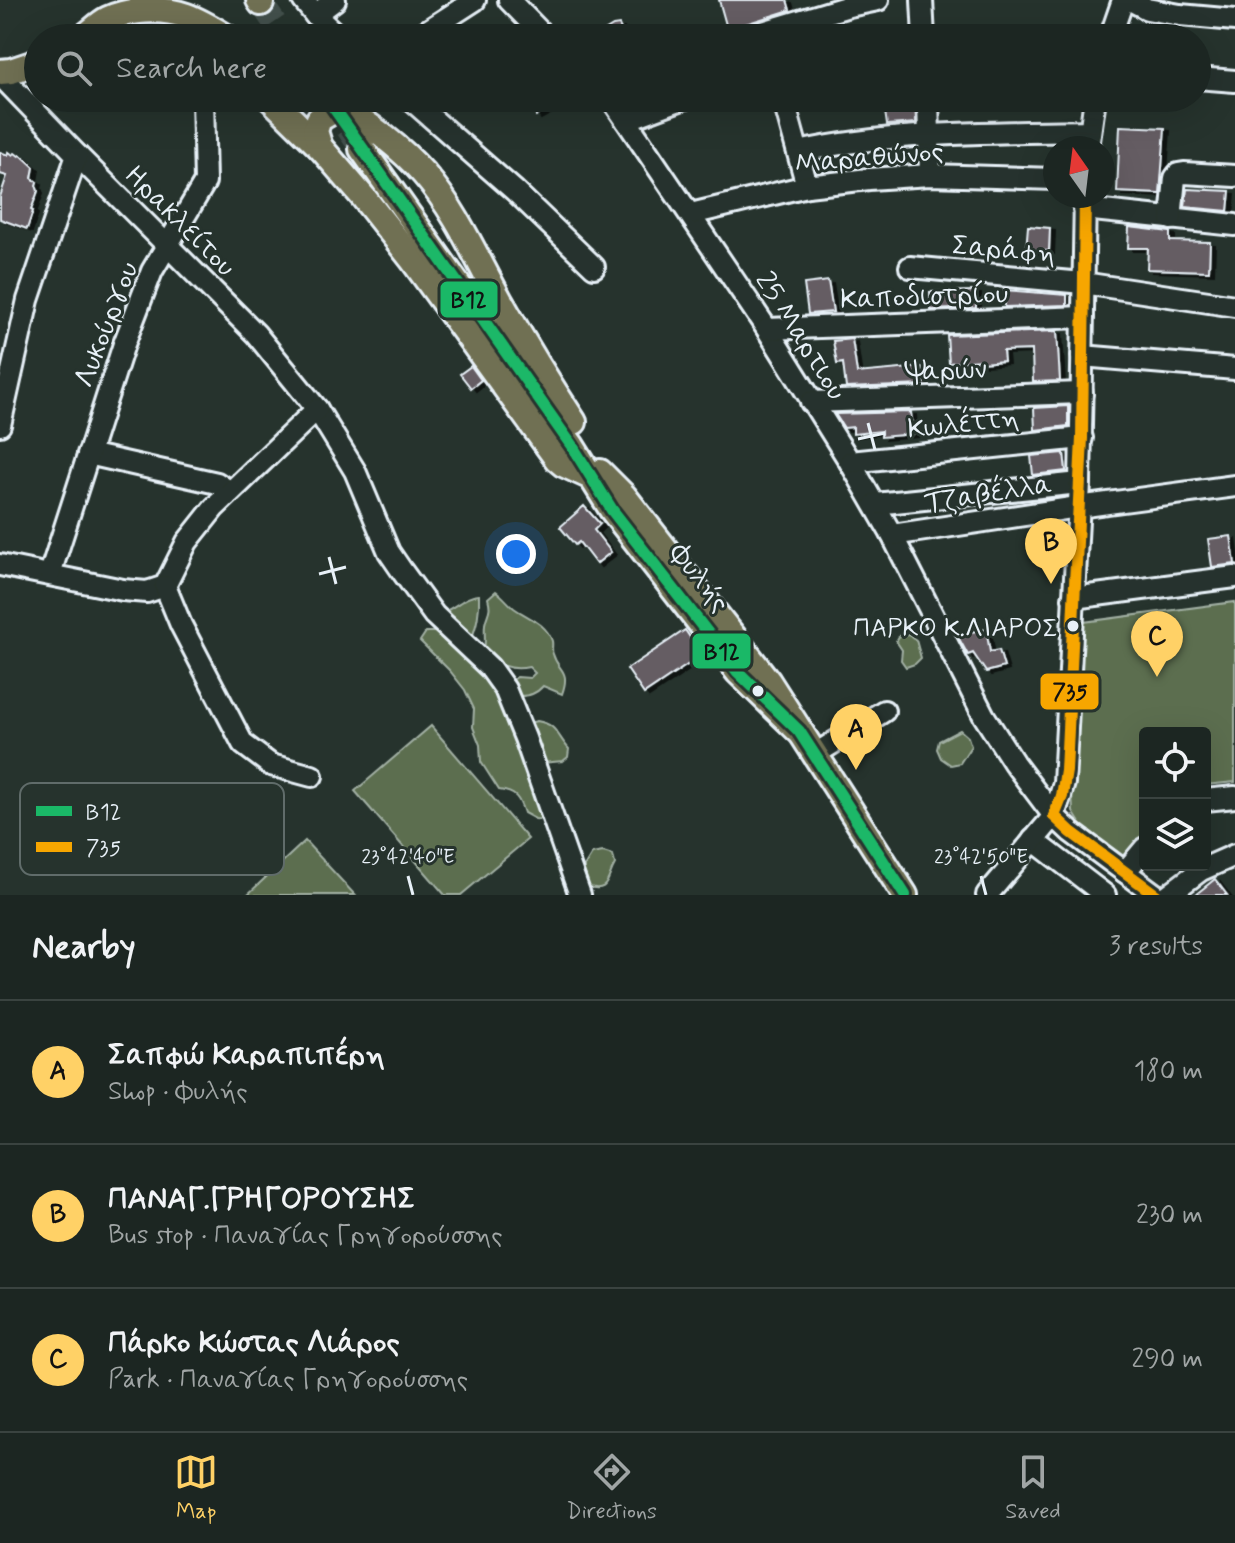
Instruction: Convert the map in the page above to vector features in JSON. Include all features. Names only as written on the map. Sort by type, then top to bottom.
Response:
[{"type":"main road","points":[[96,24],[131,12],[153,10],[176,12],[194,24]]},
{"type":"main road","points":[[0,74],[24,67]]},
{"type":"main road","points":[[284,112],[320,147],[412,259],[557,459],[591,477]]},
{"type":"main road","points":[[320,147],[315,131],[319,119],[331,112]]},
{"type":"main road","points":[[350,112],[394,145],[435,188],[553,388],[624,496]]},
{"type":"main road","name":"Φυλής","points":[[362,149],[572,446],[612,510],[738,672],[799,731]]},
{"type":"main road","name":"Φυλής","points":[[572,446],[624,496],[753,661],[905,895]]},
{"type":"street","points":[[167,0],[196,24]]},
{"type":"street","points":[[326,24],[309,7],[335,0]]},
{"type":"street","points":[[438,24],[475,0]]},
{"type":"street","points":[[793,24],[878,0]]},
{"type":"street","points":[[922,0],[923,24]]},
{"type":"street","points":[[1115,24],[1123,0]]},
{"type":"street","points":[[1130,0],[1147,9],[1235,20]]},
{"type":"street","points":[[519,2],[536,24]]},
{"type":"street","name":"Ηρακλείτου","points":[[0,74],[24,99]]},
{"type":"street","points":[[1211,79],[1235,81]]},
{"type":"street","name":"Ηρακλείτου","points":[[36,112],[256,334],[317,409],[355,471],[389,552],[434,615],[490,668],[505,689],[580,895]]},
{"type":"street","name":"Λυκούργου","points":[[50,574],[124,344],[152,271],[205,182],[203,112]]},
{"type":"street","points":[[425,112],[515,191],[594,267]]},
{"type":"street","name":"25 Μαρτιου","points":[[621,112],[767,329],[850,462],[892,535],[984,716],[1023,776],[1054,816],[1071,832],[1156,895]]},
{"type":"street","points":[[626,120],[647,112]]},
{"type":"street","points":[[787,112],[807,186]]},
{"type":"street","points":[[929,112],[930,175]]},
{"type":"street","points":[[1090,136],[1093,112]]},
{"type":"street","points":[[798,152],[824,146],[930,134],[1043,138]]},
{"type":"street","points":[[0,425],[28,300],[77,155]]},
{"type":"street","points":[[1171,219],[1178,174],[1235,176]]},
{"type":"street","name":"Μαραθώνος","points":[[691,214],[807,186],[930,175],[1043,179]]},
{"type":"street","points":[[987,895],[1054,816],[1062,796],[1066,771],[1082,438],[1085,208]]},
{"type":"street","points":[[1112,208],[1171,219],[1235,225]]},
{"type":"street","name":"Σαράφη","points":[[910,267],[1083,283],[1235,306]]},
{"type":"street","name":"Καποδιστρίου","points":[[767,329],[1083,317]]},
{"type":"street","points":[[1082,356],[1235,369]]},
{"type":"street","name":"Ψαρών","points":[[811,402],[1082,393]]},
{"type":"street","points":[[156,589],[187,542],[229,491],[317,409]]},
{"type":"street","name":"Κωλέττη","points":[[850,462],[1082,438]]},
{"type":"street","points":[[88,454],[217,483],[229,491]]},
{"type":"street","points":[[875,504],[1080,483]]},
{"type":"street","name":"Τζαβέλλα","points":[[892,535],[1235,486]]},
{"type":"street","points":[[0,565],[123,590],[156,589]]},
{"type":"street","points":[[1073,598],[1235,577]]},
{"type":"street","points":[[156,589],[181,625],[243,744],[271,765],[312,776]]},
{"type":"street","points":[[814,755],[884,711]]},
{"type":"street","points":[[1211,799],[1235,797]]},
{"type":"street","points":[[1033,840],[1105,895]]},
{"type":"street","points":[[1125,872],[1139,855]]},
{"type":"street","points":[[1168,895],[1201,870],[1235,855]]},
{"type":"green space","points":[[496,591],[514,608],[541,625],[549,635],[555,660],[564,675],[562,694],[543,686],[532,694],[519,696],[508,683],[517,677],[530,678],[535,673],[529,667],[504,666],[484,651],[488,598]]},
{"type":"green space","points":[[479,595],[478,618],[471,639],[443,612],[469,597]]},
{"type":"green space","points":[[1235,602],[1235,782],[1211,784],[1211,727],[1139,727],[1139,841],[1123,861],[1091,840],[1073,812],[1084,622]]},
{"type":"green space","points":[[426,632],[438,632],[498,687],[547,820],[535,819],[524,813],[516,797],[499,790],[481,762],[480,745],[473,727],[474,709],[465,690],[450,671],[420,641]]},
{"type":"green space","points":[[908,634],[916,640],[921,658],[906,667],[896,641],[900,635]]},
{"type":"green space","points":[[537,721],[553,728],[569,749],[568,757],[563,761],[542,763],[528,723]]},
{"type":"green space","points":[[431,726],[528,839],[461,895],[445,895],[355,791]]},
{"type":"green space","points":[[960,730],[968,737],[971,746],[960,763],[951,765],[941,758],[937,749],[939,741]]},
{"type":"green space","points":[[305,841],[355,895],[247,895],[268,875],[284,875],[284,861]]},
{"type":"green space","points":[[603,852],[613,855],[615,864],[608,880],[603,887],[586,886],[581,872],[592,854]]},
{"type":"building","points":[[719,0],[787,0],[790,10],[745,24],[726,24]]},
{"type":"building","points":[[885,112],[916,112],[916,123],[887,125]]},
{"type":"building","points":[[1120,126],[1165,128],[1160,194],[1117,192]]},
{"type":"building","points":[[0,152],[21,155],[34,167],[32,178],[37,182],[38,191],[27,229],[0,219],[0,197],[7,176],[0,174]]},
{"type":"building","points":[[1187,189],[1230,191],[1228,211],[1185,207]]},
{"type":"building","points":[[1028,226],[1050,228],[1049,251],[1026,250]]},
{"type":"building","points":[[1129,227],[1170,232],[1170,241],[1210,242],[1209,271],[1147,269],[1148,248],[1128,248]]},
{"type":"building","points":[[828,281],[833,312],[808,314],[804,284]]},
{"type":"building","points":[[1004,290],[1067,295],[1067,305],[1005,307]]},
{"type":"building","points":[[976,291],[976,308],[931,310],[930,292]]},
{"type":"building","points":[[1057,331],[1060,381],[1033,382],[1032,350],[1003,351],[1004,361],[949,363],[947,335]]},
{"type":"building","points":[[852,339],[857,373],[922,367],[924,385],[846,388],[843,363],[837,364],[833,341]]},
{"type":"building","points":[[471,366],[481,380],[471,388],[460,374]]},
{"type":"building","points":[[1068,406],[1068,426],[1035,430],[1034,408]]},
{"type":"building","points":[[911,412],[913,434],[881,437],[881,431],[853,434],[853,427],[844,428],[835,414]]},
{"type":"building","points":[[1064,453],[1066,471],[1033,475],[1031,456]]},
{"type":"building","points":[[584,506],[600,524],[594,530],[611,552],[596,564],[579,542],[575,545],[560,527]]},
{"type":"building","points":[[1231,536],[1235,564],[1212,567],[1208,539]]},
{"type":"building","points":[[986,629],[990,652],[999,650],[1004,667],[986,672],[973,653],[968,655],[957,635]]},
{"type":"building","points":[[685,630],[702,655],[644,694],[627,669]]},
{"type":"building","points":[[1215,879],[1227,895],[1195,895]]},
{"type":"tunnel","points":[[261,3],[275,24]]},
{"type":"tunnel","points":[[337,112],[362,149]]},
{"type":"transit line","name":"Β12","points":[[337,112],[572,446],[612,510],[738,672],[799,731],[905,895]]},
{"type":"transit line","name":"735","points":[[1085,208],[1082,438],[1066,771],[1062,796],[1054,816],[1156,895]]},
{"type":"place","name":"ΠΑΝΑΓ.ΓΡΗΓΟΡΟΥΣΗΣ","points":[[1051,584]]},
{"type":"place","name":"ΠΑΡΚΟ Κ.ΛΙΑΡΟΣ","points":[[1073,626]]},
{"type":"place","name":"Πάρκο Κώστας Λιάρος","points":[[1157,677]]},
{"type":"place","name":"Σαπφώ Καραπιπέρη","points":[[856,770]]}]
